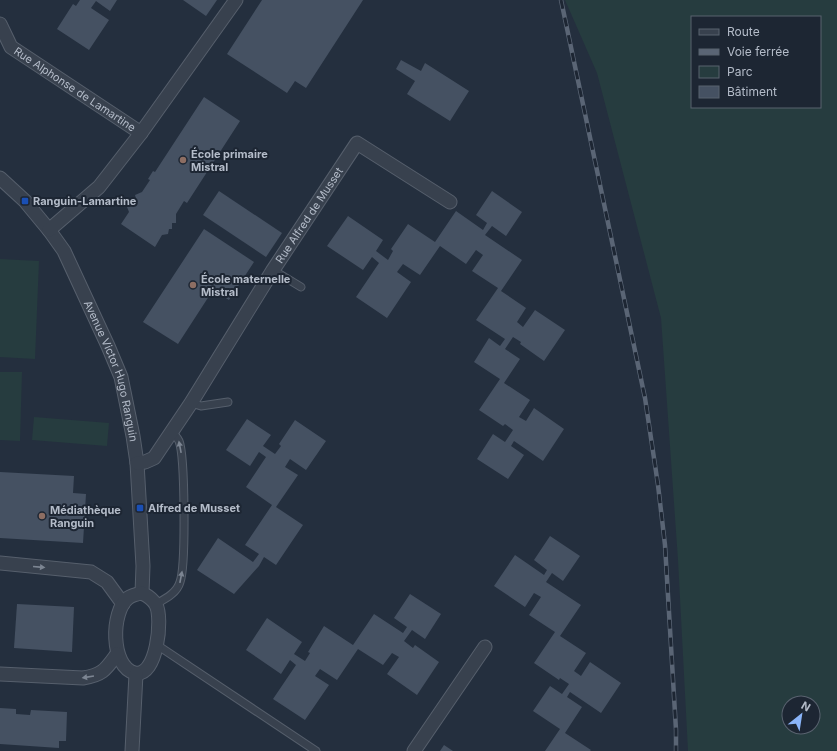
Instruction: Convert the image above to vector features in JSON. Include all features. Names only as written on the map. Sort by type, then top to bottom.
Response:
[{"type":"street","name":"Rue Alphonse de Lamartine","points":[[49,230],[99,187],[236,0]]},
{"type":"street","name":"Rue Alphonse de Lamartine","points":[[0,24],[11,47],[140,132]]},
{"type":"street","name":"Rue Alfred de Musset","points":[[137,463],[154,458],[273,270],[357,143],[450,202]]},
{"type":"street","name":"Avenue Victor Hugo Ranguin","points":[[0,178],[25,201],[64,251],[108,346],[120,377],[133,436],[137,463],[143,566],[142,594]]},
{"type":"street","points":[[0,563],[91,572],[107,582],[123,604]]},
{"type":"street","points":[[142,594],[150,598],[156,604],[158,617],[157,645],[149,666],[143,672],[136,674],[127,669],[117,654],[116,627],[123,604],[128,598],[134,595],[142,594]]},
{"type":"street","points":[[414,751],[485,647]]},
{"type":"street","points":[[0,674],[83,678],[92,677],[102,673],[117,654]]},
{"type":"street","points":[[132,751],[136,674]]},
{"type":"lane","points":[[273,270],[301,287]]},
{"type":"lane","points":[[190,403],[201,406],[228,402]]},
{"type":"lane","points":[[156,604],[170,596],[177,587],[180,582],[184,558],[183,465],[179,442],[171,432]]},
{"type":"lane","points":[[157,645],[316,751]]},
{"type":"green space","points":[[565,0],[837,0],[837,751],[688,751],[678,560],[661,318],[597,73]]},
{"type":"green space","points":[[0,259],[39,261],[35,359],[0,357]]},
{"type":"green space","points":[[0,372],[22,372],[20,441],[0,440]]},
{"type":"green space","points":[[34,417],[109,423],[107,446],[32,440]]},
{"type":"building","points":[[80,0],[117,0],[110,11],[96,1],[91,8],[109,20],[89,50],[57,29],[73,4],[76,6]]},
{"type":"building","points":[[183,0],[217,0],[206,16]]},
{"type":"building","points":[[262,0],[363,0],[306,88],[295,81],[287,93],[227,54]]},
{"type":"building","points":[[401,60],[421,71],[425,63],[469,91],[450,121],[407,94],[415,81],[396,69]]},
{"type":"building","points":[[204,97],[240,121],[187,203],[184,201],[176,214],[176,223],[172,223],[172,229],[169,229],[168,234],[162,235],[155,247],[121,224],[129,212],[127,207],[132,206],[131,202],[136,199],[135,195],[142,192],[150,180],[148,179],[153,171],[155,172]]},
{"type":"building","points":[[219,191],[282,233],[266,257],[203,215]]},
{"type":"building","points":[[492,191],[522,212],[506,236],[492,226],[485,235],[522,260],[501,291],[526,308],[517,322],[523,327],[535,310],[565,330],[544,361],[520,344],[521,342],[513,337],[505,349],[520,359],[504,383],[530,400],[519,417],[526,421],[534,408],[564,429],[543,461],[514,441],[511,446],[524,455],[508,479],[477,459],[493,434],[505,442],[513,430],[505,424],[503,426],[479,410],[500,379],[474,362],[489,338],[500,346],[505,339],[476,320],[498,288],[472,271],[483,255],[476,250],[466,264],[440,246],[420,275],[403,264],[397,272],[411,282],[387,318],[356,297],[379,263],[372,257],[363,270],[327,246],[348,216],[383,240],[376,251],[388,260],[393,251],[391,249],[408,224],[435,242],[456,211],[483,230],[487,223],[476,215]]},
{"type":"building","points":[[204,229],[254,262],[229,300],[213,290],[178,344],[143,322]]},
{"type":"building","points":[[247,419],[271,435],[263,446],[275,454],[281,446],[279,444],[295,420],[326,441],[306,470],[290,459],[285,467],[298,475],[276,507],[303,525],[276,565],[264,557],[259,566],[234,594],[197,570],[218,538],[253,562],[259,554],[245,545],[272,505],[246,487],[266,457],[259,452],[250,466],[226,450]]},
{"type":"building","name":"Médiathèque Ranguin","points":[[0,472],[74,476],[73,493],[86,494],[83,543],[0,538]]},
{"type":"building","points":[[550,536],[580,556],[563,581],[552,573],[546,582],[581,605],[560,636],[586,653],[574,671],[581,676],[590,662],[621,683],[601,713],[570,692],[567,697],[582,707],[565,733],[591,750],[590,751],[545,751],[560,729],[533,711],[550,686],[562,694],[569,684],[560,678],[559,680],[534,663],[555,632],[529,615],[541,597],[534,593],[525,607],[494,586],[515,555],[544,575],[547,570],[534,560]]},
{"type":"building","points":[[410,594],[441,614],[425,639],[412,630],[404,641],[413,648],[415,645],[439,662],[417,695],[387,674],[399,657],[392,653],[383,665],[358,649],[337,680],[320,669],[315,676],[329,685],[305,720],[273,699],[296,665],[290,660],[281,674],[246,650],[267,618],[302,642],[294,654],[305,661],[310,653],[308,652],[324,626],[353,645],[374,614],[403,633],[407,627],[394,618]]},
{"type":"building","points":[[17,604],[74,607],[72,652],[14,648]]},
{"type":"building","points":[[0,708],[16,709],[16,714],[30,715],[31,710],[67,712],[66,741],[59,741],[59,748],[0,744]]},
{"type":"building","points":[[444,745],[453,751],[440,751]]},
{"type":"railway","points":[[561,0],[645,398],[665,545],[676,751]]},
{"type":"place","name":"École primaire Mistral","points":[[183,160]]},
{"type":"place","name":"Ranguin-Lamartine","points":[[25,201]]},
{"type":"place","name":"École maternelle Mistral","points":[[193,285]]},
{"type":"place","name":"Alfred de Musset","points":[[140,508]]},
{"type":"place","name":"Médiathèque Ranguin","points":[[42,516]]}]
